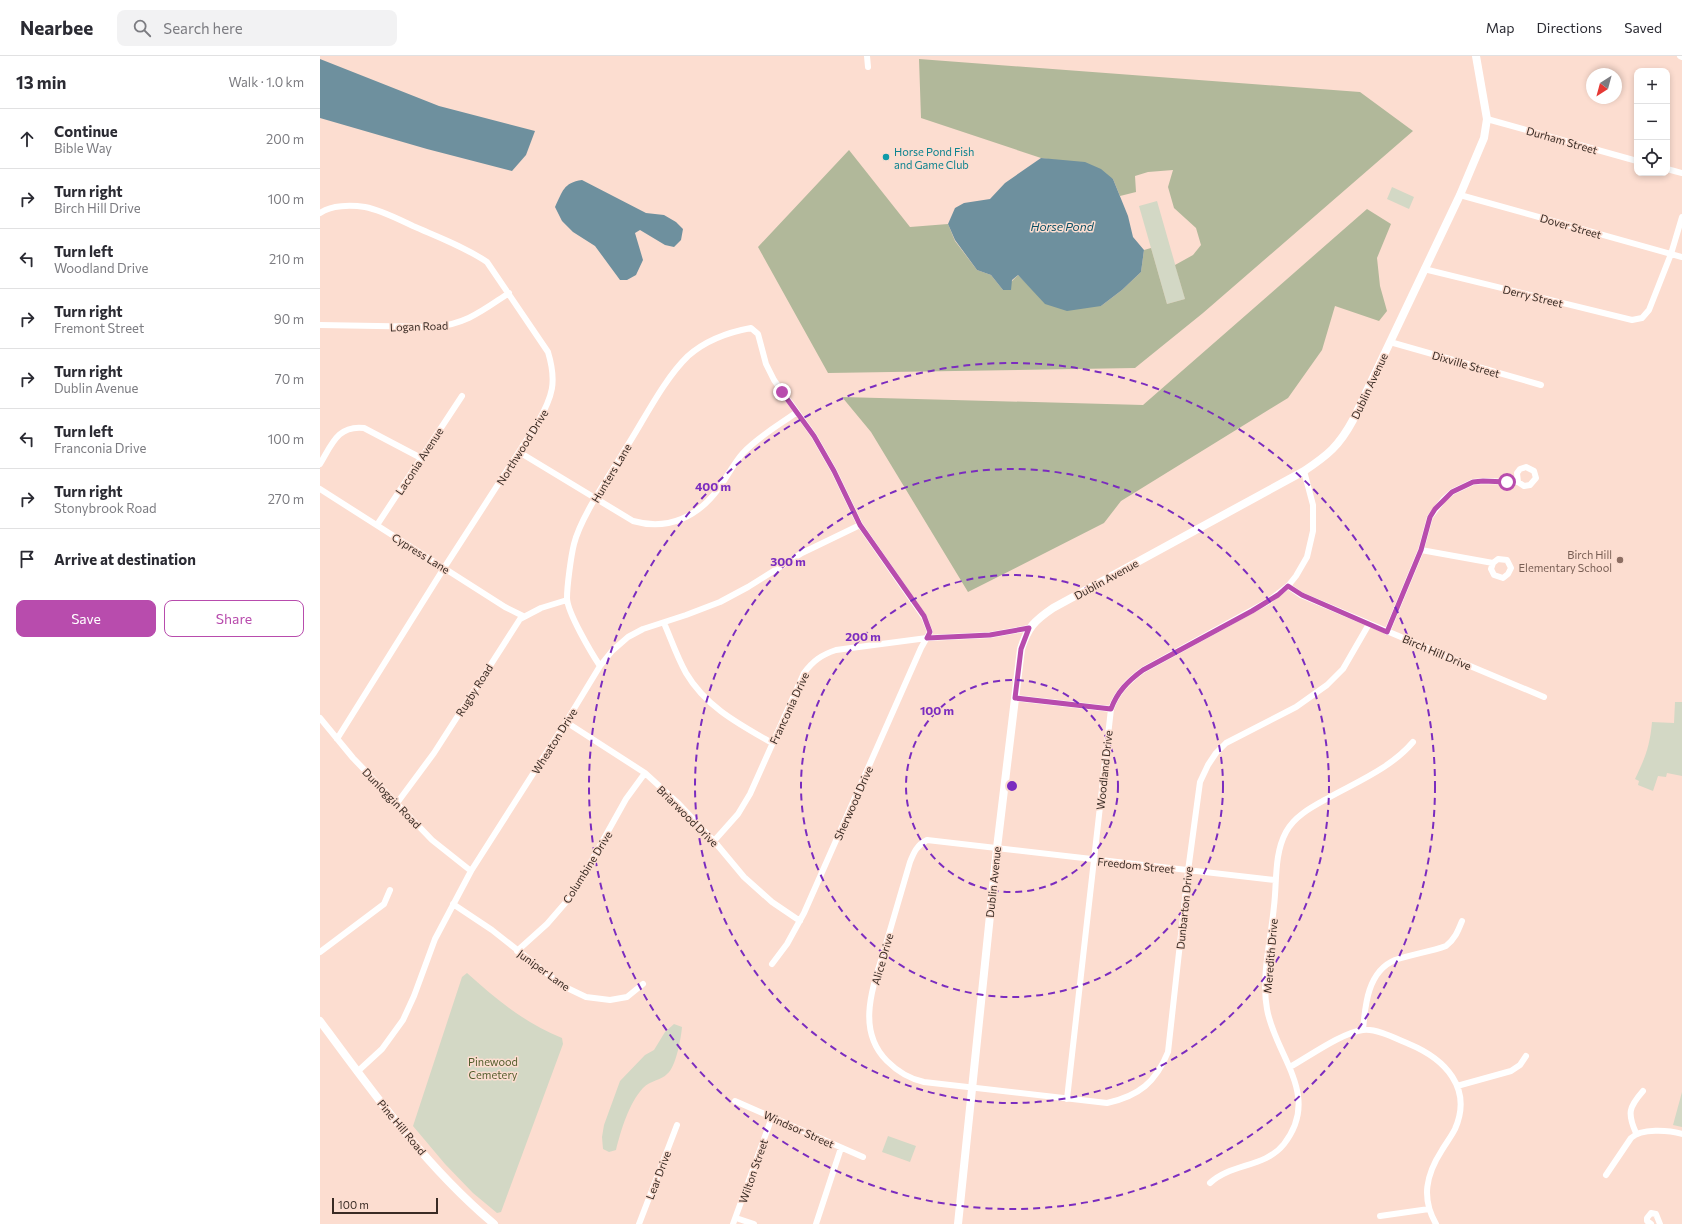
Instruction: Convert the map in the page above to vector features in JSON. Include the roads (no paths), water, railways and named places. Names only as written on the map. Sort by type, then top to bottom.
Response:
[{"type":"street","points":[[867,56],[868,67]]},
{"type":"street","name":"Dublin Avenue","points":[[958,1224],[997,848],[1021,649],[1029,628],[1053,608],[1304,471],[1325,457],[1341,441],[1353,420],[1460,194],[1484,138],[1487,119],[1476,56]]},
{"type":"street","name":"Durham Street","points":[[1487,119],[1634,160]]},
{"type":"street","points":[[1670,170],[1682,173]]},
{"type":"street","name":"Dover Street","points":[[1460,194],[1682,258]]},
{"type":"street","name":"Northwood Drive","points":[[320,213],[325,209],[346,206],[366,207],[388,215],[474,253],[488,262],[548,352],[553,373],[552,392],[546,408],[337,739]]},
{"type":"street","points":[[1671,254],[1682,217]]},
{"type":"street","name":"Derry Street","points":[[1424,268],[1632,320],[1642,318],[1649,310],[1671,254]]},
{"type":"street","name":"Logan Road","points":[[320,326],[450,326],[465,321],[509,293]]},
{"type":"street","name":"Hunters Lane","points":[[567,600],[574,544],[579,528],[595,499],[659,395],[678,368],[689,356],[702,346],[723,335],[751,328],[758,334],[766,364],[774,380],[798,412]]},
{"type":"street","name":"Dixville Street","points":[[1390,342],[1541,385]]},
{"type":"street","name":"Laconia Avenue","points":[[377,525],[462,396]]},
{"type":"street","points":[[519,452],[633,521],[642,524],[659,525],[683,519],[697,511],[709,501],[743,453],[755,441],[798,412],[834,471],[860,525],[924,616],[930,632],[927,638]]},
{"type":"street","points":[[320,464],[341,432],[354,427],[364,428],[421,458]]},
{"type":"street","name":"Woodland Drive","points":[[1067,1099],[1111,709],[1114,700],[1131,679],[1143,670],[1252,611],[1278,595],[1288,586],[1302,567],[1312,540],[1314,518],[1313,505],[1304,471]]},
{"type":"street","points":[[1387,632],[1421,550],[1430,517],[1443,500],[1452,492],[1473,482],[1518,482]]},
{"type":"street","name":"Cypress Lane","points":[[320,489],[505,607],[523,616]]},
{"type":"street","name":"Wheaton Drive","points":[[357,1072],[382,1049],[403,1020],[414,996],[435,939],[471,871],[600,666],[612,651],[628,637],[643,630],[720,602],[748,587],[802,553],[860,525]]},
{"type":"street","points":[[1421,550],[1493,563]]},
{"type":"street","name":"Birch Hill Drive","points":[[1288,586],[1302,595],[1387,632],[1544,697]]},
{"type":"street","points":[[567,600],[589,650],[600,666]]},
{"type":"street","name":"Rugby Road","points":[[397,803],[434,753],[513,629],[523,616],[541,608],[567,600]]},
{"type":"street","points":[[664,623],[685,671],[704,697],[737,723],[772,743]]},
{"type":"street","name":"Dunbarton Drive","points":[[972,1088],[1107,1103],[1123,1100],[1139,1091],[1153,1079],[1162,1067],[1168,1052],[1188,870],[1200,782],[1208,765],[1216,753],[1226,743],[1296,707],[1327,685],[1343,670],[1369,624]]},
{"type":"street","name":"Franconia Drive","points":[[714,841],[738,814],[750,794],[804,673],[813,661],[824,654],[836,650],[927,638],[990,635],[1029,628]]},
{"type":"street","name":"Sherwood Drive","points":[[772,964],[787,944],[800,921],[920,648],[927,638]]},
{"type":"street","points":[[1015,698],[1111,709]]},
{"type":"street","name":"Dunloggin Road","points":[[320,718],[353,758],[432,840],[471,871]]},
{"type":"street","name":"Briarwood Drive","points":[[566,722],[645,773],[679,804],[714,841],[744,877],[772,902],[800,921]]},
{"type":"street","name":"Meredith Drive","points":[[1210,1183],[1222,1174],[1267,1159],[1283,1145],[1292,1131],[1297,1116],[1297,1086],[1290,1067],[1272,1029],[1265,996],[1274,906],[1275,880],[1282,841],[1293,822],[1316,804],[1395,759],[1413,742]]},
{"type":"street","name":"Columbine Drive","points":[[517,951],[548,924],[573,894],[626,799],[645,773]]},
{"type":"street","name":"Alice Drive","points":[[972,1088],[912,1079],[896,1069],[882,1056],[872,1039],[869,1027],[870,1007],[874,987],[908,869],[917,848],[921,843],[932,840],[997,848]]},
{"type":"street","name":"Freedom Street","points":[[997,848],[1275,880]]},
{"type":"street","points":[[320,952],[384,904],[390,890]]},
{"type":"street","name":"Juniper Lane","points":[[453,904],[492,930],[563,986],[586,998],[602,1000],[623,998],[636,991],[644,984]]},
{"type":"street","points":[[1363,1030],[1366,1004],[1370,989],[1376,976],[1381,970],[1395,960],[1446,946],[1457,934],[1462,921]]},
{"type":"street","name":"Pine Hill Road","points":[[320,1021],[390,1115],[459,1191],[494,1224]]},
{"type":"street","points":[[1290,1067],[1326,1045],[1363,1030],[1395,1038],[1430,1054],[1445,1066],[1457,1086],[1460,1105],[1457,1121],[1452,1134],[1430,1171],[1427,1190],[1429,1209],[1436,1224]]},
{"type":"street","points":[[1457,1086],[1511,1071],[1520,1066],[1526,1056]]},
{"type":"street","points":[[1636,1133],[1631,1121],[1630,1109],[1632,1104],[1643,1091]]},
{"type":"street","name":"Windsor Street","points":[[735,1101],[863,1157]]},
{"type":"street","name":"Wilton Street","points":[[735,1221],[772,1117]]},
{"type":"street","name":"Lear Drive","points":[[639,1224],[677,1126]]},
{"type":"street","points":[[1606,1175],[1636,1133],[1668,1131],[1682,1134]]},
{"type":"street","points":[[816,1224],[841,1148]]},
{"type":"street","points":[[1380,1216],[1429,1209]]},
{"type":"street","points":[[1651,1224],[1647,1221],[1647,1218],[1648,1214],[1653,1213],[1657,1216],[1660,1224]]},
{"type":"street","points":[[735,1221],[754,1224]]},
{"type":"water","points":[[320,59],[439,106],[535,131],[526,155],[512,171],[427,149],[320,118]]},
{"type":"water","name":"Horse Pond","points":[[1041,158],[1085,162],[1101,169],[1113,179],[1128,216],[1133,237],[1144,250],[1141,272],[1122,290],[1101,306],[1067,311],[1045,304],[1018,275],[1012,280],[1011,290],[1003,290],[991,275],[977,270],[955,240],[948,224],[955,208],[964,203],[990,199],[1005,183]]},
{"type":"water","points":[[582,180],[646,213],[664,215],[676,222],[683,229],[681,240],[674,247],[665,245],[640,230],[635,233],[643,260],[636,275],[627,280],[620,280],[595,246],[573,232],[562,221],[555,207],[562,192],[567,186],[576,181]]},
{"type":"place","name":"Horse Pond Fish and Game Club","points":[[886,157]]},
{"type":"place","name":"Birch Hill Elementary School","points":[[1620,560]]},
{"type":"park label","name":"Pinewood Cemetery","points":[[493,1067]]}]
